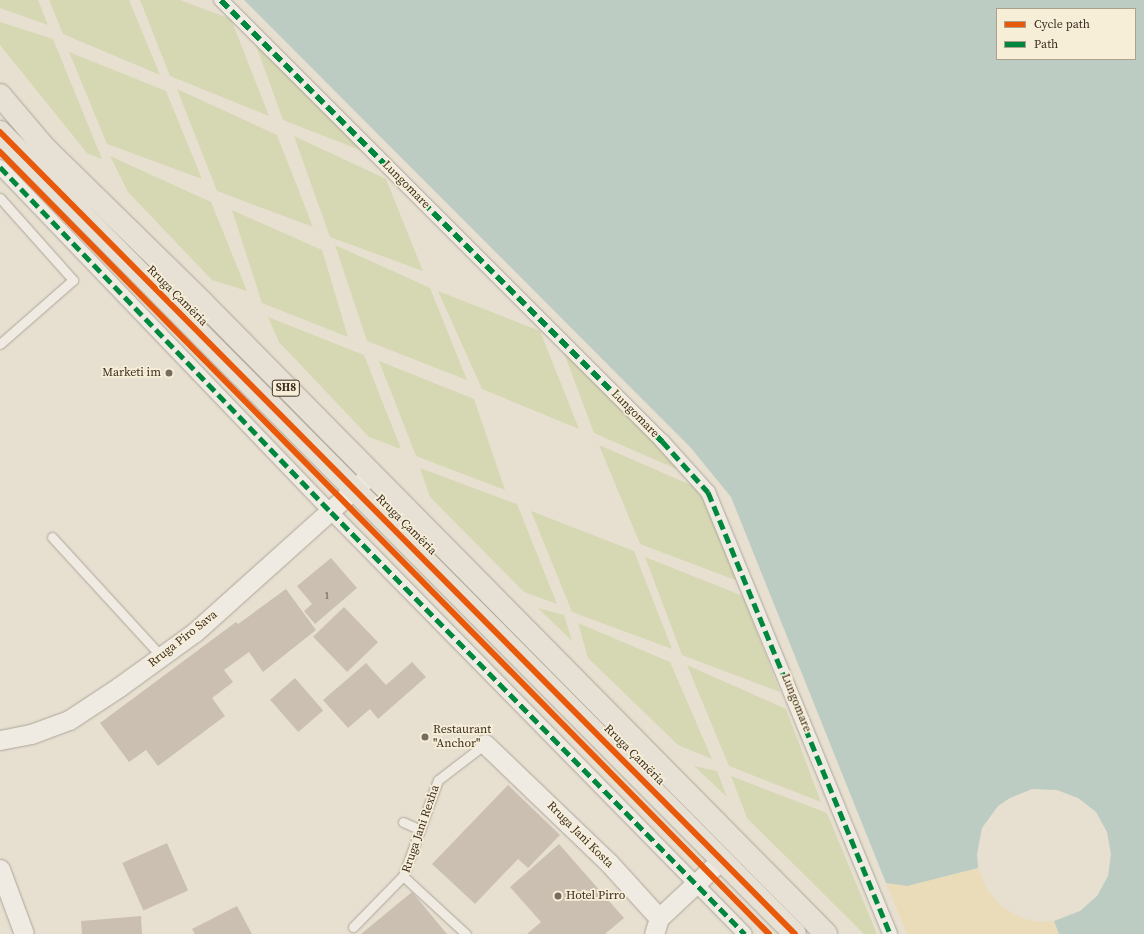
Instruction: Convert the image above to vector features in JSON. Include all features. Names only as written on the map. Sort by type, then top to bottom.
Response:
[{"type":"main road","name":"Rruga Çamëria","points":[[1,97],[44,148],[150,252],[350,494],[826,934]]},
{"type":"main road","name":"Rruga Çamëria","points":[[0,132],[350,494],[722,859],[796,934]]},
{"type":"street","name":"Lungomare","points":[[221,0],[684,463],[708,492],[890,934]]},
{"type":"street","points":[[0,168],[350,494],[696,884],[745,934]]},
{"type":"street","name":"Rruga Piro Sava","points":[[0,740],[31,734],[69,720],[162,657],[195,632],[350,494]]},
{"type":"street","name":"Rruga Jani Kosta","points":[[485,744],[610,863],[656,926]]},
{"type":"street","points":[[656,926],[722,859]]},
{"type":"street","points":[[0,869],[24,934]]},
{"type":"lane","points":[[0,198],[73,280],[0,344]]},
{"type":"lane","points":[[52,537],[162,657]]},
{"type":"lane","name":"Rruga Jani Rexha","points":[[466,934],[403,876],[438,780],[485,744]]},
{"type":"lane","points":[[403,822],[419,829]]},
{"type":"lane","points":[[353,927],[403,876]]},
{"type":"green space","points":[[0,0],[38,0],[48,25],[0,8]]},
{"type":"green space","points":[[49,0],[129,0],[160,75],[63,34]]},
{"type":"green space","points":[[140,0],[180,0],[231,19],[269,116],[170,76]]},
{"type":"green space","points":[[0,22],[53,39],[102,159],[87,153],[0,45]]},
{"type":"green space","points":[[250,29],[378,157],[283,120]]},
{"type":"green space","points":[[69,52],[166,91],[202,179],[107,144]]},
{"type":"green space","points":[[177,89],[277,135],[313,227],[217,191]]},
{"type":"green space","points":[[294,136],[386,179],[423,271],[330,237]]},
{"type":"green space","points":[[110,156],[211,202],[247,291],[212,280],[128,192]]},
{"type":"green space","points":[[232,210],[322,250],[348,337],[262,303]]},
{"type":"green space","points":[[335,245],[430,288],[467,380],[367,341]]},
{"type":"green space","points":[[438,291],[540,331],[579,429],[482,389]]},
{"type":"green space","points":[[268,317],[364,355],[401,449],[369,437],[279,342]]},
{"type":"green space","points":[[558,337],[697,478],[594,433]]},
{"type":"green space","points":[[379,361],[474,399],[505,490],[416,456]]},
{"type":"green space","points":[[599,445],[700,489],[738,581],[640,544]]},
{"type":"green space","points":[[420,468],[517,504],[557,604],[524,592],[430,497]]},
{"type":"green space","points":[[531,511],[634,551],[672,649],[572,612]]},
{"type":"green space","points":[[645,557],[743,596],[780,692],[682,655]]},
{"type":"green space","points":[[538,608],[564,615],[572,641]]},
{"type":"green space","points":[[578,623],[670,662],[712,759],[678,745],[588,658]]},
{"type":"green space","points":[[687,665],[786,709],[821,802],[729,766]]},
{"type":"green space","points":[[694,766],[717,771],[727,797]]},
{"type":"green space","points":[[731,776],[827,813],[877,934],[864,934],[747,818]]},
{"type":"sand","points":[[978,868],[986,888],[1001,906],[1022,918],[1038,922],[1054,921],[1059,934],[907,934],[886,883],[907,886]]},
{"type":"shaded area","points":[[244,0],[1144,0],[1144,934],[1059,934],[1054,921],[1080,911],[1097,896],[1108,876],[1111,854],[1107,832],[1096,812],[1078,798],[1057,790],[1032,789],[1010,798],[998,806],[982,828],[977,854],[978,868],[907,886],[886,883],[731,497],[691,448]]},
{"type":"building","points":[[331,558],[357,588],[315,624],[304,611],[312,604],[297,586]]},
{"type":"building","points":[[286,589],[316,630],[263,672],[249,652],[224,670],[233,682],[212,698],[225,716],[158,766],[146,750],[129,762],[100,723],[236,622],[238,624]]},
{"type":"building","points":[[344,607],[378,642],[347,672],[313,637]]},
{"type":"building","points":[[412,662],[426,677],[378,719],[370,709],[348,728],[323,700],[366,663],[386,685]]},
{"type":"building","points":[[295,678],[323,710],[298,732],[270,700]]},
{"type":"building","points":[[508,785],[560,835],[528,868],[518,859],[475,904],[432,864]]},
{"type":"building","points":[[167,843],[188,891],[143,910],[122,863]]},
{"type":"building","points":[[559,844],[624,918],[605,934],[527,934],[541,922],[510,887]]},
{"type":"building","points":[[412,892],[447,934],[361,934]]},
{"type":"building","points":[[237,906],[252,934],[195,934],[192,929]]},
{"type":"building","points":[[141,916],[142,934],[82,934],[81,921]]},
{"type":"marked path","points":[[221,0],[662,441],[708,492],[890,934]]},
{"type":"marked path","points":[[0,167],[331,512],[745,934]]},
{"type":"cycle path","points":[[0,132],[795,934]]},
{"type":"cycle path","points":[[0,152],[769,934]]},
{"type":"place","name":"Marketi im","points":[[169,373]]},
{"type":"place","name":"Restaurant \"Anchor\"","points":[[425,737]]},
{"type":"place","name":"Hotel Pirro","points":[[558,896]]}]
